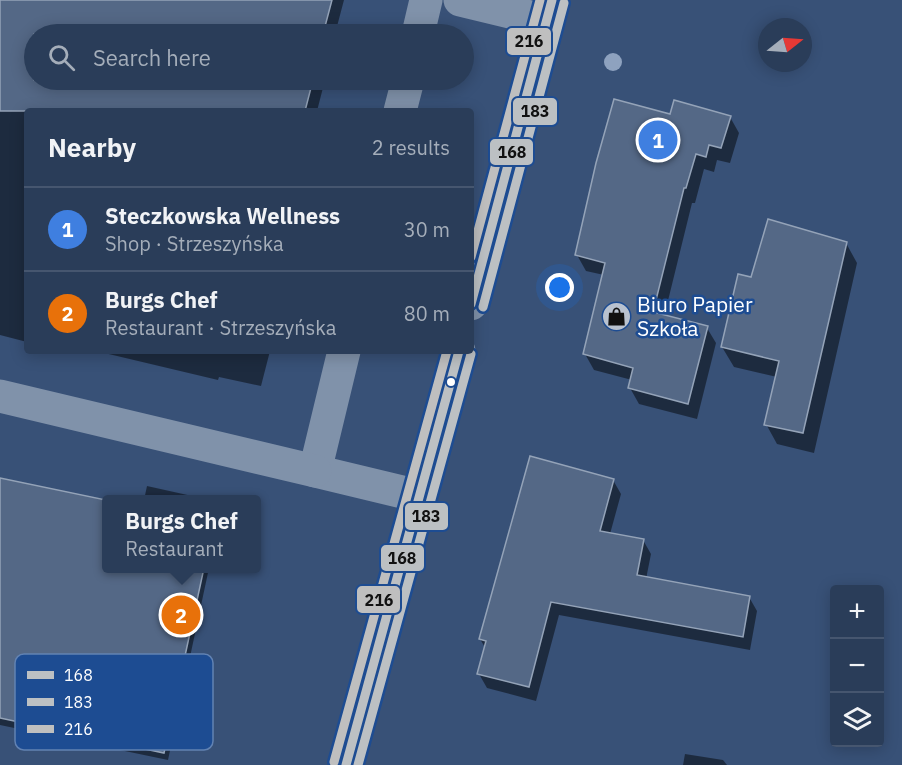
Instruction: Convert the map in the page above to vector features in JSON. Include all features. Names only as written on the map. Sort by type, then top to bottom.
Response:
[{"type":"street","points":[[420,24],[426,0]]},
{"type":"street","points":[[460,0],[549,10],[474,293]]},
{"type":"street","points":[[401,108],[405,90]]},
{"type":"street","points":[[315,471],[343,354]]},
{"type":"street","points":[[346,765],[458,354]]},
{"type":"street","points":[[0,396],[419,496]]},
{"type":"building","points":[[0,0],[332,0],[326,24],[24,24],[24,90],[310,90],[306,108],[24,108],[24,111],[0,111]]},
{"type":"building","points":[[614,99],[670,114],[674,100],[731,116],[721,148],[709,145],[706,157],[696,154],[686,188],[684,188],[653,312],[708,326],[688,404],[628,388],[633,368],[583,354],[605,263],[575,255],[596,163]]},
{"type":"building","points":[[768,219],[847,242],[803,433],[764,425],[779,361],[721,347],[738,274],[751,277]]},
{"type":"building","points":[[530,456],[614,479],[600,531],[644,539],[637,575],[750,596],[743,637],[551,602],[529,687],[477,674],[486,641],[479,639]]},
{"type":"building","points":[[0,478],[102,499],[102,573],[203,573],[185,654],[15,654],[15,721],[0,718]]},
{"type":"transit line","name":"216","points":[[474,246],[540,0]]},
{"type":"transit line","name":"168","points":[[474,293],[552,0]]},
{"type":"transit line","name":"183","points":[[483,307],[564,3]]},
{"type":"transit line","name":"216","points":[[334,762],[446,354]]},
{"type":"transit line","name":"168","points":[[346,765],[458,354]]},
{"type":"transit line","name":"183","points":[[358,765],[471,354]]},
{"type":"place","name":"Steczkowska Wellness","points":[[658,140]]},
{"type":"place","name":"Biuro Papier Szkoła","points":[[616,317]]},
{"type":"place","name":"Burgs Chef","points":[[181,615]]}]
